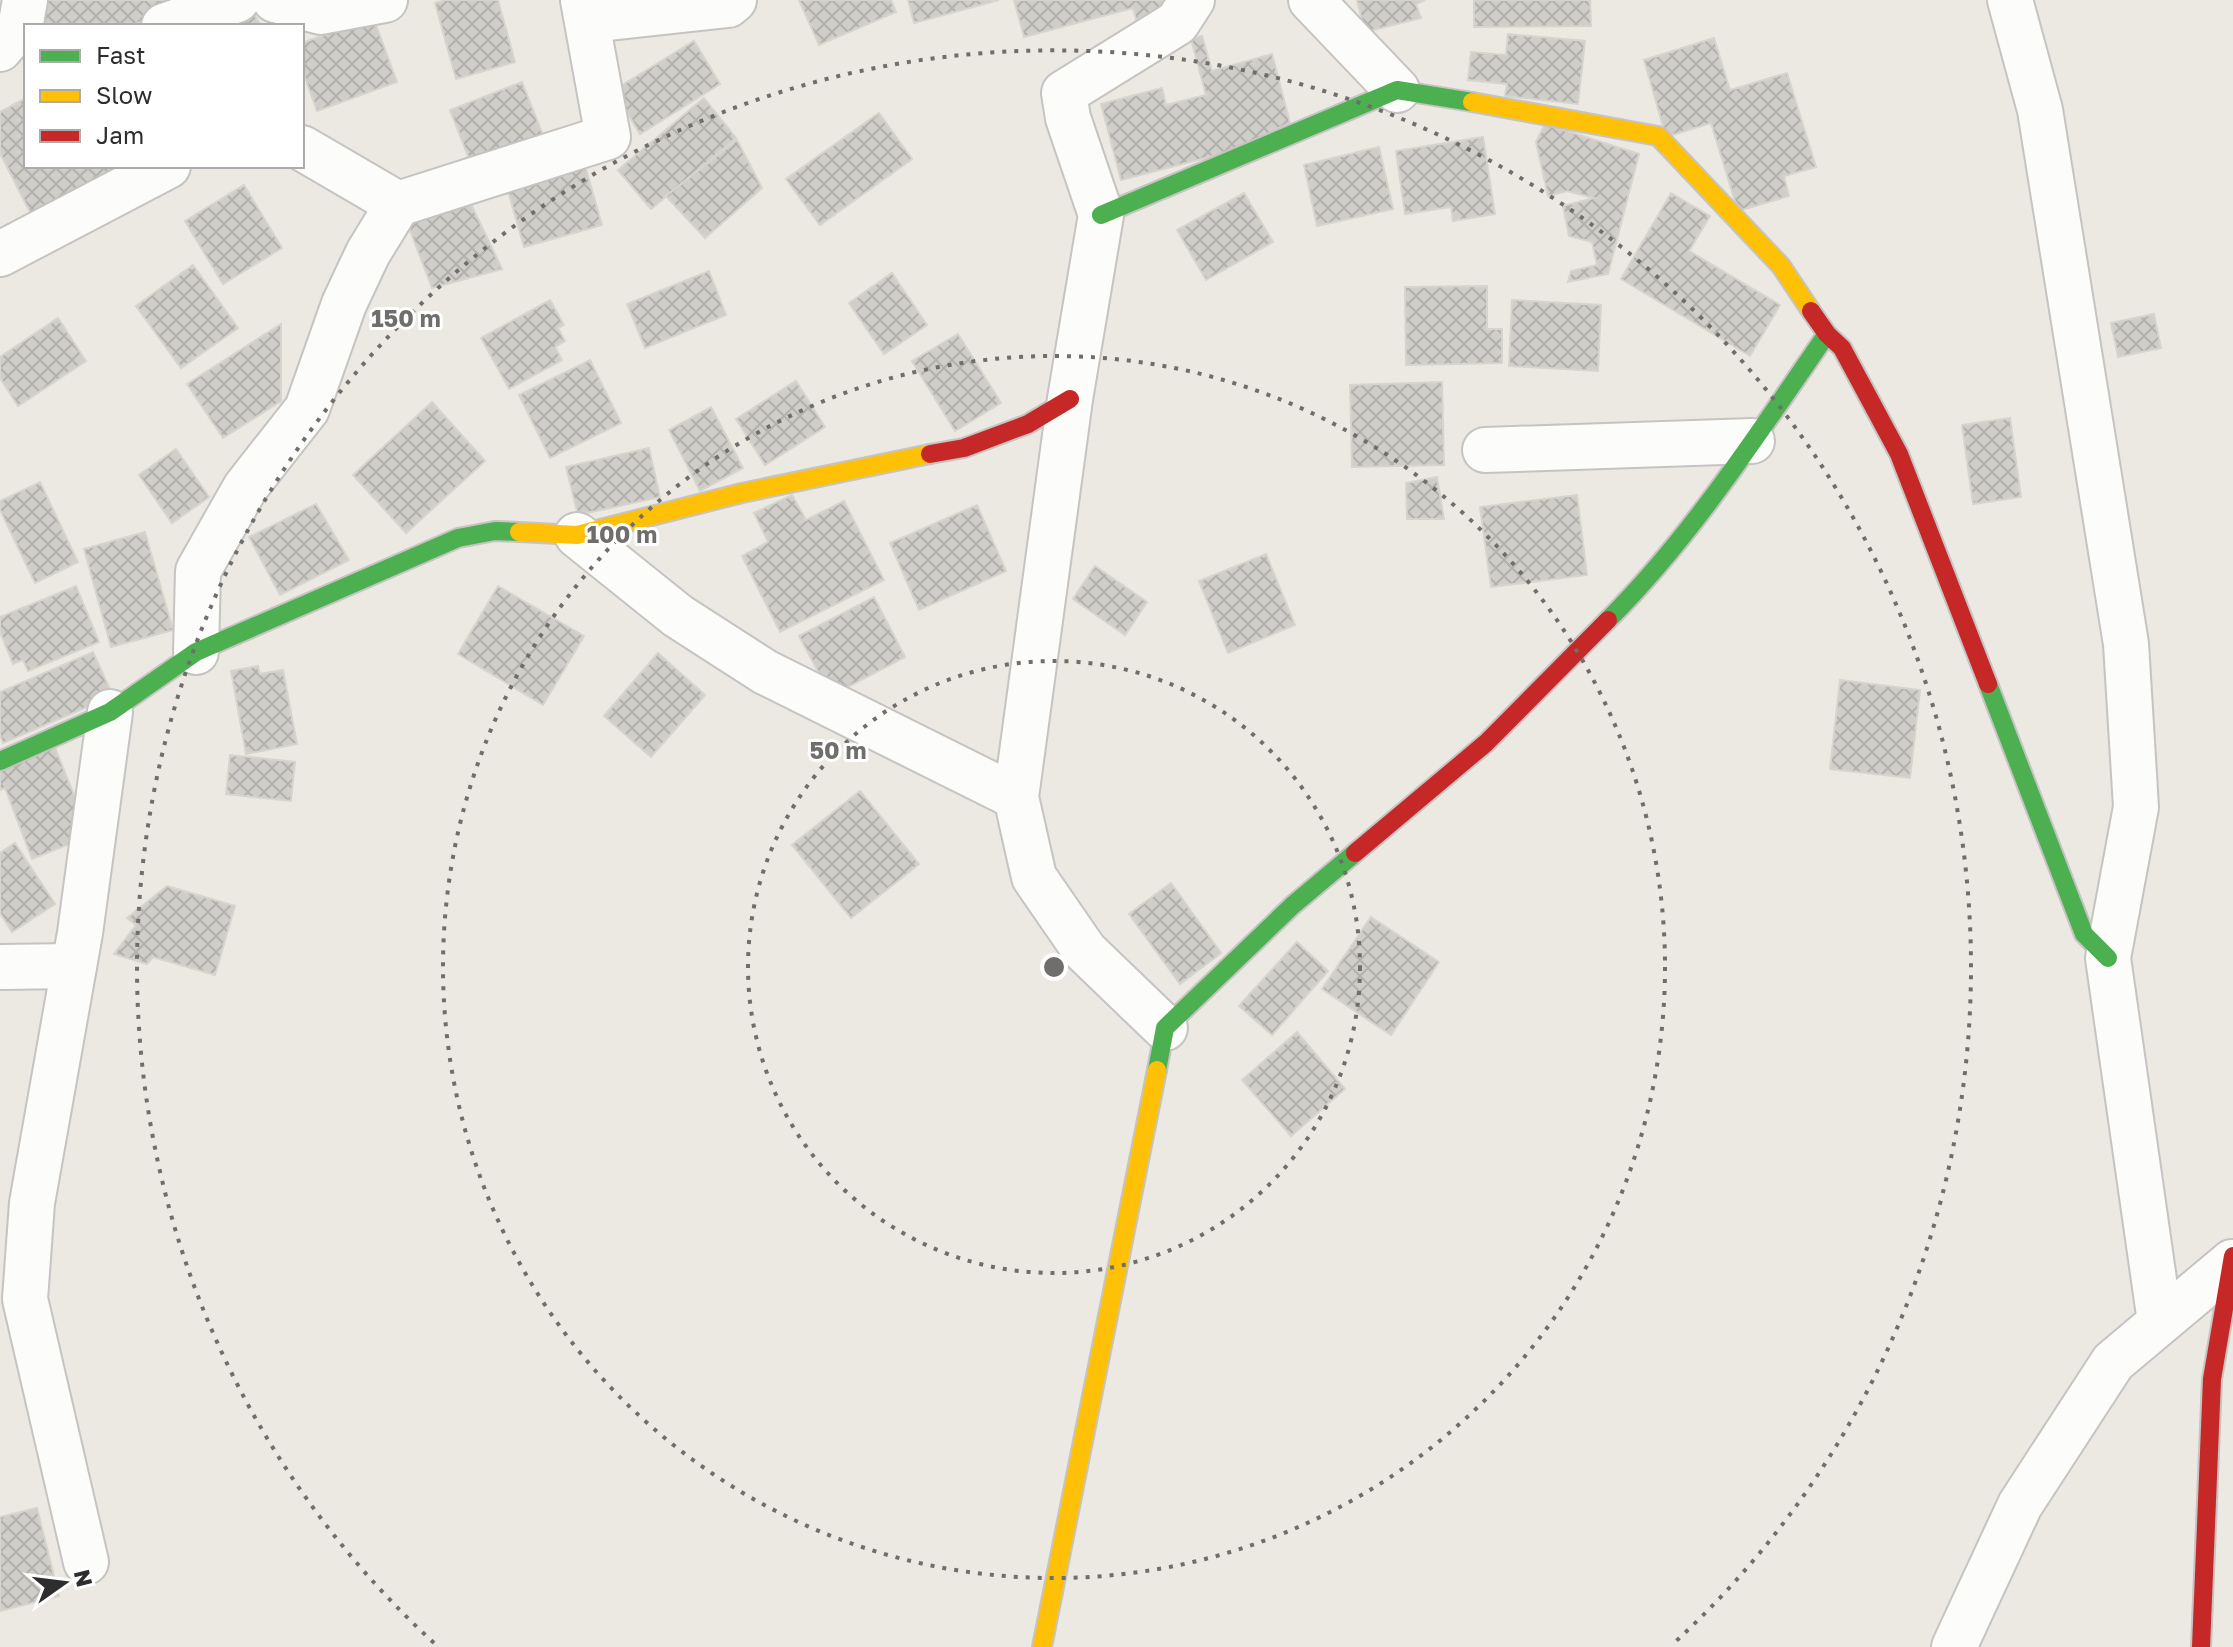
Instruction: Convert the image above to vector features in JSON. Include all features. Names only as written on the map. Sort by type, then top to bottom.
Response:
[{"type":"street","points":[[170,24],[237,0]]},
{"type":"street","points":[[275,0],[314,6],[385,0]]},
{"type":"street","points":[[196,652],[198,571],[245,488],[307,409],[344,304],[368,253],[398,204],[608,137],[583,0]]},
{"type":"street","points":[[598,0],[609,18],[728,5],[734,0]]},
{"type":"street","points":[[1165,1028],[1085,951],[1034,877],[1016,797],[1070,399],[1101,215],[1068,118],[1064,93],[1177,23],[1192,0]]},
{"type":"street","points":[[1311,0],[1397,90]]},
{"type":"street","points":[[2010,0],[2040,110],[2126,644],[2136,807],[2108,958],[2160,1322]]},
{"type":"street","points":[[1101,215],[1397,90],[1658,136],[1781,266],[1827,334],[1842,348],[1899,454],[2084,934],[2108,958]]},
{"type":"street","points":[[304,149],[398,204]]},
{"type":"street","points":[[0,254],[164,168]]},
{"type":"street","points":[[1042,1647],[1165,1028],[1293,905],[1486,743],[1644,584],[1752,441],[1827,334]]},
{"type":"street","points":[[0,761],[110,712],[196,652],[458,538],[495,531],[577,535],[742,493],[964,448],[1028,424],[1070,399]]},
{"type":"street","points":[[1485,450],[1752,441]]},
{"type":"street","points":[[577,535],[678,616],[765,672],[1016,797]]},
{"type":"street","points":[[86,1562],[25,1299],[32,1203],[74,966],[110,712]]},
{"type":"street","points":[[0,967],[74,966]]},
{"type":"street","points":[[1954,1647],[2020,1505],[2113,1362],[2232,1259]]},
{"type":"street","points":[[2201,1647],[2212,1379],[2232,1259]]},
{"type":"building","points":[[36,0],[169,0],[173,9],[135,24],[36,24]]},
{"type":"building","points":[[445,0],[498,0],[515,62],[456,79],[435,3]]},
{"type":"building","points":[[799,0],[891,0],[896,12],[819,45]]},
{"type":"building","points":[[908,0],[999,0],[914,23]]},
{"type":"building","points":[[1014,0],[1182,0],[1184,6],[1136,19],[1133,8],[1024,37]]},
{"type":"building","points":[[1357,0],[1425,0],[1416,4],[1421,18],[1365,32]]},
{"type":"building","points":[[1474,0],[1590,0],[1591,26],[1474,27]]},
{"type":"building","points":[[249,5],[260,24],[202,24]]},
{"type":"building","points":[[373,17],[397,82],[317,111],[304,75],[304,42]]},
{"type":"building","points":[[1508,34],[1585,41],[1578,104],[1505,96],[1507,84],[1468,80],[1471,52],[1506,55]]},
{"type":"building","points":[[1202,36],[1212,71],[1272,54],[1290,123],[1232,151],[1121,180],[1101,104],[1162,88],[1166,105],[1206,95],[1191,39]]},
{"type":"building","points":[[1714,38],[1730,90],[1787,73],[1816,167],[1784,176],[1789,196],[1738,211],[1711,123],[1666,137],[1644,60]]},
{"type":"building","points":[[694,41],[720,84],[640,134],[614,90]]},
{"type":"building","points":[[522,82],[547,145],[475,174],[450,110]]},
{"type":"building","points":[[704,98],[736,138],[651,209],[618,170]]},
{"type":"building","points":[[24,99],[24,168],[108,168],[116,183],[36,224],[0,153],[0,112]]},
{"type":"building","points":[[879,113],[912,159],[820,225],[786,179]]},
{"type":"building","points":[[1545,124],[1639,154],[1608,274],[1568,282],[1571,271],[1597,265],[1592,242],[1569,236],[1563,206],[1594,198],[1567,191],[1548,196],[1536,142]]},
{"type":"building","points":[[1483,137],[1495,214],[1453,221],[1451,207],[1405,214],[1396,151]]},
{"type":"building","points":[[737,140],[762,188],[705,238],[666,196]]},
{"type":"building","points":[[1379,147],[1393,209],[1317,226],[1304,165]]},
{"type":"building","points":[[584,162],[602,225],[524,247],[506,184]]},
{"type":"building","points":[[244,185],[282,248],[223,284],[185,221]]},
{"type":"building","points":[[1244,193],[1273,242],[1206,280],[1177,230]]},
{"type":"building","points":[[1671,193],[1710,216],[1689,251],[1780,305],[1750,356],[1621,279]]},
{"type":"building","points":[[469,200],[502,269],[432,288],[408,225]]},
{"type":"building","points":[[193,265],[238,328],[181,368],[136,306]]},
{"type":"building","points":[[709,271],[726,315],[645,348],[627,304]]},
{"type":"building","points":[[892,273],[927,325],[884,354],[849,303]]},
{"type":"building","points":[[1487,286],[1487,329],[1502,329],[1502,363],[1406,365],[1405,287]]},
{"type":"building","points":[[550,300],[564,325],[558,328],[565,341],[555,347],[562,360],[509,389],[481,338]]},
{"type":"building","points":[[1512,300],[1601,305],[1598,371],[1509,366]]},
{"type":"building","points":[[2154,314],[2161,348],[2118,357],[2111,323]]},
{"type":"building","points":[[58,318],[86,361],[18,406],[0,378],[0,357]]},
{"type":"building","points":[[281,324],[281,401],[223,438],[187,384]]},
{"type":"building","points":[[958,334],[1001,403],[955,431],[912,361]]},
{"type":"building","points":[[590,360],[621,423],[550,458],[519,395]]},
{"type":"building","points":[[796,381],[825,427],[765,465],[736,419]]},
{"type":"building","points":[[1442,382],[1444,465],[1352,467],[1350,385]]},
{"type":"building","points":[[432,402],[485,461],[406,533],[353,475]]},
{"type":"building","points":[[711,407],[743,468],[700,491],[669,430]]},
{"type":"building","points":[[2010,418],[2021,497],[1973,504],[1962,425]]},
{"type":"building","points":[[649,448],[660,497],[578,515],[566,467]]},
{"type":"building","points":[[176,449],[209,497],[172,523],[139,475]]},
{"type":"building","points":[[1437,477],[1444,519],[1407,519],[1406,483]]},
{"type":"building","points":[[40,482],[78,562],[35,583],[0,510],[0,501]]},
{"type":"building","points":[[792,495],[806,520],[844,501],[884,580],[780,632],[742,556],[768,542],[754,513]]},
{"type":"building","points":[[1577,495],[1587,575],[1491,587],[1480,507]]},
{"type":"building","points":[[316,504],[349,560],[280,595],[249,537]]},
{"type":"building","points":[[977,505],[1006,571],[919,610],[890,543]]},
{"type":"building","points":[[145,532],[173,630],[111,647],[84,549]]},
{"type":"building","points":[[1266,554],[1295,625],[1228,653],[1199,581]]},
{"type":"building","points":[[1095,566],[1147,602],[1125,635],[1073,599]]},
{"type":"building","points":[[76,586],[99,642],[28,671],[23,660],[13,664],[0,632],[0,617]]},
{"type":"building","points":[[498,586],[584,636],[543,705],[458,654]]},
{"type":"building","points":[[874,597],[905,657],[831,696],[799,636]]},
{"type":"building","points":[[93,652],[113,696],[3,743],[0,735],[0,692]]},
{"type":"building","points":[[658,653],[705,695],[651,757],[604,716]]},
{"type":"building","points":[[258,666],[260,674],[283,670],[297,744],[246,754],[231,671]]},
{"type":"building","points":[[1840,680],[1920,690],[1910,778],[1830,769]]},
{"type":"building","points":[[54,745],[78,805],[72,843],[32,859],[5,788],[0,790],[0,766]]},
{"type":"building","points":[[230,755],[295,762],[291,801],[226,794]]},
{"type":"building","points":[[860,791],[919,864],[851,918],[792,845]]},
{"type":"building","points":[[15,843],[55,904],[12,932],[0,913],[0,853]]},
{"type":"building","points":[[1171,883],[1221,953],[1180,984],[1129,914]]},
{"type":"building","points":[[167,886],[235,906],[215,975],[153,957],[147,964],[114,954],[136,925],[127,918]]},
{"type":"building","points":[[1371,917],[1439,962],[1391,1035],[1322,989]]},
{"type":"building","points":[[1297,942],[1328,971],[1272,1035],[1239,1006]]},
{"type":"building","points":[[1297,1032],[1345,1089],[1291,1136],[1242,1080]]},
{"type":"building","points":[[37,1508],[59,1596],[0,1611],[0,1517]]},
{"type":"traffic: fast","points":[[1101,215],[1397,90],[1472,102]]},
{"type":"traffic: fast","points":[[1608,620],[1697,518],[1827,334]]},
{"type":"traffic: fast","points":[[0,761],[110,712],[196,652],[458,538],[495,531],[519,532]]},
{"type":"traffic: fast","points":[[1988,684],[2084,934],[2108,958]]},
{"type":"traffic: fast","points":[[1157,1070],[1165,1028],[1293,905],[1355,853]]},
{"type":"traffic: slow","points":[[1472,102],[1658,136],[1781,266],[1811,311]]},
{"type":"traffic: slow","points":[[519,532],[577,535],[742,493],[930,454]]},
{"type":"traffic: slow","points":[[1042,1647],[1157,1070]]},
{"type":"traffic: jam","points":[[1811,311],[1827,334],[1842,348],[1899,454],[1988,684]]},
{"type":"traffic: jam","points":[[930,454],[964,448],[1028,424],[1070,399]]},
{"type":"traffic: jam","points":[[1355,853],[1486,743],[1608,620]]},
{"type":"traffic: jam","points":[[2201,1647],[2212,1379],[2233,1256]]}]
